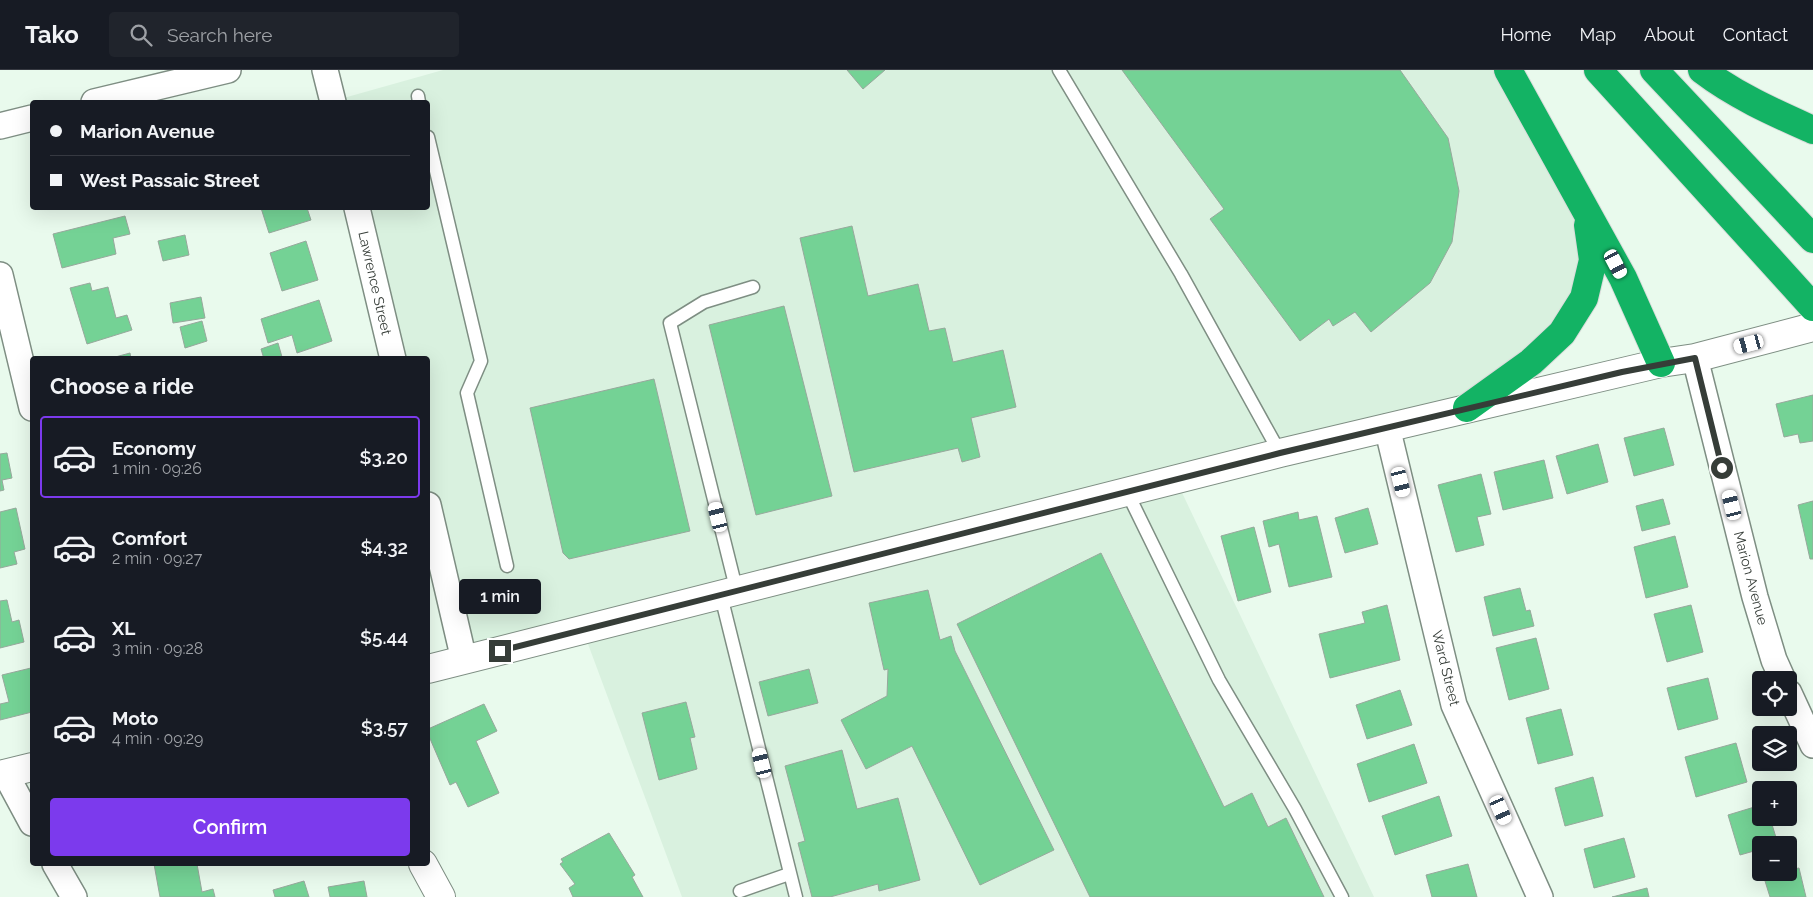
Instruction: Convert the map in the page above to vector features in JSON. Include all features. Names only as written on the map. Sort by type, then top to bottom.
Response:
[{"type":"highway","points":[[1508,70],[1585,206],[1623,278],[1661,363]]},
{"type":"highway","points":[[1598,70],[1813,308]]},
{"type":"highway","points":[[1654,70],[1809,234]]},
{"type":"highway","points":[[1702,70],[1736,92],[1813,130]]},
{"type":"highway","points":[[1467,408],[1531,362],[1562,333],[1584,298],[1593,260],[1585,206]]},
{"type":"main road","points":[[430,668],[1280,453],[1661,363],[1695,358],[1813,327]]},
{"type":"main road","points":[[3,774],[30,767]]},
{"type":"main road","points":[[424,866],[441,897]]},
{"type":"street","points":[[102,100],[228,70]]},
{"type":"street","points":[[325,70],[332,100]]},
{"type":"street","points":[[0,126],[30,118]]},
{"type":"street","name":"Lawrence Street","points":[[358,210],[392,356]]},
{"type":"street","points":[[0,275],[30,400]]},
{"type":"street","name":"Marion Avenue","points":[[1695,358],[1755,597],[1779,671]]},
{"type":"street","name":"Ward Street","points":[[1387,427],[1454,705],[1540,897]]},
{"type":"street","points":[[430,514],[464,660]]},
{"type":"street","points":[[1797,710],[1813,745]]},
{"type":"street","points":[[3,774],[30,820]]},
{"type":"street","points":[[56,866],[74,897]]},
{"type":"lane","points":[[1058,70],[1181,274],[1280,453]]},
{"type":"lane","points":[[430,145],[481,361],[466,393],[507,566]]},
{"type":"lane","points":[[753,287],[704,302],[670,322],[789,874],[796,897]]},
{"type":"lane","points":[[1119,494],[1219,680],[1294,809],[1342,897]]},
{"type":"lane","points":[[740,891],[789,874]]},
{"type":"shaded area","points":[[443,70],[1508,70],[1585,206],[1584,298],[1467,408],[1176,480],[1374,897],[682,897],[588,644],[464,660],[430,514],[430,356],[392,356],[357,210],[430,210],[430,100],[337,100]]},
{"type":"building","points":[[847,70],[885,70],[863,89]]},
{"type":"building","points":[[1122,70],[1400,70],[1448,138],[1459,191],[1452,242],[1430,283],[1371,332],[1355,312],[1333,326],[1329,319],[1300,341],[1210,219],[1224,209]]},
{"type":"building","points":[[262,210],[308,210],[311,220],[269,233]]},
{"type":"building","points":[[125,216],[130,234],[113,238],[116,254],[62,268],[53,234]]},
{"type":"building","points":[[852,226],[868,296],[918,284],[929,331],[945,328],[953,362],[1003,350],[1016,407],[971,418],[980,457],[962,462],[958,448],[854,472],[800,238]]},
{"type":"building","points":[[185,235],[189,255],[163,261],[158,241]]},
{"type":"building","points":[[306,241],[318,280],[282,291],[270,253]]},
{"type":"building","points":[[90,283],[92,291],[108,287],[116,318],[127,315],[132,330],[87,344],[70,288]]},
{"type":"building","points":[[201,297],[205,318],[173,323],[170,303]]},
{"type":"building","points":[[319,300],[332,341],[297,353],[292,335],[268,343],[261,319]]},
{"type":"building","points":[[784,306],[832,496],[756,515],[709,325]]},
{"type":"building","points":[[202,321],[207,341],[185,348],[180,327]]},
{"type":"building","points":[[278,343],[282,356],[263,356],[261,349]]},
{"type":"building","points":[[130,353],[130,356],[119,356]]},
{"type":"building","points":[[654,379],[690,531],[569,559],[563,553],[530,408]]},
{"type":"building","points":[[1813,395],[1813,441],[1800,443],[1798,434],[1784,437],[1776,404]]},
{"type":"building","points":[[1664,428],[1674,465],[1634,476],[1624,438]]},
{"type":"building","points":[[1598,444],[1608,482],[1567,494],[1556,456]]},
{"type":"building","points":[[7,453],[12,478],[2,480],[4,490],[0,491],[0,454]]},
{"type":"building","points":[[1544,460],[1553,498],[1503,510],[1494,472]]},
{"type":"building","points":[[1481,474],[1491,514],[1477,517],[1484,545],[1456,552],[1438,485]]},
{"type":"building","points":[[1663,499],[1670,524],[1642,531],[1636,506]]},
{"type":"building","points":[[1813,501],[1813,559],[1810,559],[1798,505]]},
{"type":"building","points":[[16,508],[25,549],[14,552],[17,564],[0,568],[0,512]]},
{"type":"building","points":[[1368,508],[1378,544],[1345,553],[1335,518]]},
{"type":"building","points":[[1298,512],[1299,520],[1317,516],[1332,577],[1289,587],[1279,544],[1269,547],[1263,521]]},
{"type":"building","points":[[1254,527],[1271,592],[1238,601],[1221,536]]},
{"type":"building","points":[[1675,536],[1688,587],[1646,598],[1634,547]]},
{"type":"building","points":[[1101,553],[1224,807],[1252,793],[1268,827],[1286,818],[1324,897],[1090,897],[957,624]]},
{"type":"building","points":[[1520,588],[1526,611],[1530,610],[1534,626],[1493,636],[1484,597]]},
{"type":"building","points":[[928,590],[940,640],[951,636],[955,651],[1054,850],[980,885],[912,746],[866,769],[841,720],[887,696],[888,669],[884,670],[869,603]]},
{"type":"building","points":[[7,600],[12,622],[19,620],[24,642],[0,648],[0,601]]},
{"type":"building","points":[[1387,605],[1400,660],[1330,678],[1319,634],[1365,623],[1362,612]]},
{"type":"building","points":[[1691,605],[1703,652],[1667,662],[1654,614]]},
{"type":"building","points":[[1536,638],[1549,689],[1509,700],[1496,648]]},
{"type":"building","points":[[30,668],[30,712],[0,720],[0,704],[9,702],[2,675]]},
{"type":"building","points":[[809,669],[818,703],[768,716],[759,682]]},
{"type":"building","points":[[1708,678],[1718,719],[1678,730],[1667,688]]},
{"type":"building","points":[[1400,690],[1412,725],[1367,739],[1356,705]]},
{"type":"building","points":[[686,702],[695,737],[690,738],[697,769],[659,780],[642,713]]},
{"type":"building","points":[[484,704],[497,731],[476,741],[499,793],[468,807],[456,782],[450,785],[430,739],[430,728]]},
{"type":"building","points":[[1561,709],[1573,755],[1538,764],[1526,718]]},
{"type":"building","points":[[1736,743],[1747,782],[1696,797],[1685,757]]},
{"type":"building","points":[[1414,744],[1427,783],[1369,802],[1357,764]]},
{"type":"building","points":[[842,750],[857,809],[898,798],[920,880],[879,891],[878,884],[830,897],[812,897],[798,843],[805,841],[785,766]]},
{"type":"building","points":[[1593,777],[1603,816],[1565,826],[1555,788]]},
{"type":"building","points":[[1439,796],[1452,836],[1395,855],[1382,816]]},
{"type":"building","points":[[1752,808],[1752,826],[1772,826],[1776,836],[1752,836],[1752,852],[1740,855],[1728,815]]},
{"type":"building","points":[[609,833],[635,875],[632,877],[643,897],[573,897],[569,888],[575,884],[560,864],[563,862],[561,859]]},
{"type":"building","points":[[1624,838],[1635,877],[1594,888],[1584,849]]},
{"type":"building","points":[[1468,864],[1477,897],[1432,897],[1426,875]]},
{"type":"building","points":[[154,866],[197,866],[202,892],[213,889],[215,897],[160,897]]},
{"type":"building","points":[[1797,868],[1799,868],[1806,897],[1770,897],[1765,881],[1797,881]]},
{"type":"building","points":[[304,881],[309,897],[275,897],[273,890]]},
{"type":"building","points":[[364,881],[367,897],[330,897],[328,887]]},
{"type":"building","points":[[1647,888],[1649,897],[1612,897]]},
{"type":"route","points":[[500,651],[1280,453],[1661,363],[1695,358],[1722,468]]}]
